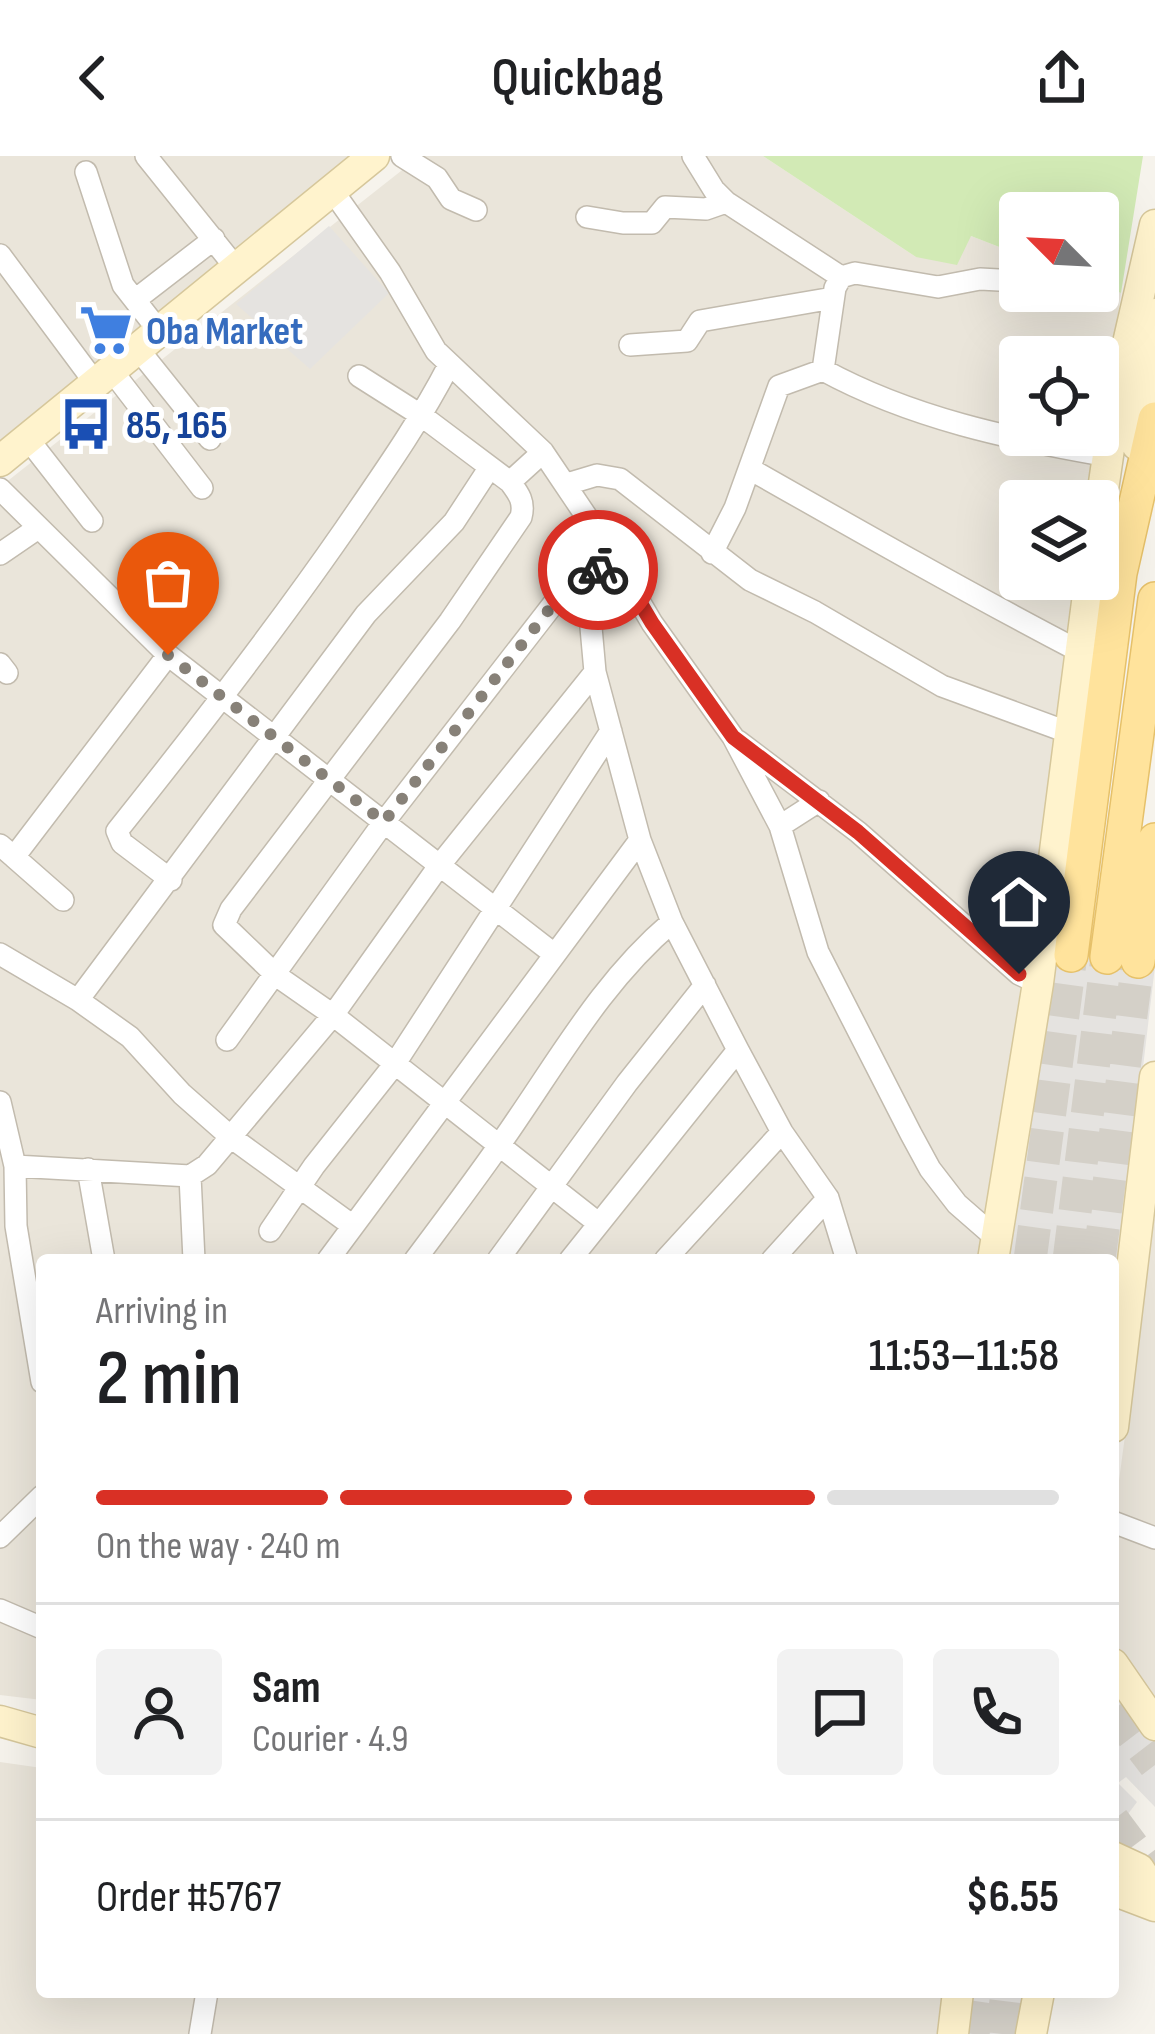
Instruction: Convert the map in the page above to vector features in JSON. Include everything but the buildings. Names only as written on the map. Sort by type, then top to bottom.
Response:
[{"type":"main road","points":[[8,453],[374,156]]},
{"type":"main road","points":[[1119,383],[1155,226]]},
{"type":"main road","points":[[1119,503],[1155,314]]},
{"type":"main road","points":[[1119,532],[1155,419]]},
{"type":"main road","points":[[1104,480],[1108,456]]},
{"type":"main road","points":[[1155,599],[1123,959],[1155,840]]},
{"type":"main road","points":[[994,1249],[1038,983],[1079,651],[1097,600]]},
{"type":"main road","points":[[1071,956],[1103,600]]},
{"type":"main road","points":[[1119,1385],[1149,1177],[1155,1077]]},
{"type":"main road","points":[[1119,1673],[1155,1725]]},
{"type":"main road","points":[[0,1720],[36,1725]]},
{"type":"main road","points":[[1119,1893],[1155,1906]]},
{"type":"main road","points":[[952,2034],[957,1998]]},
{"type":"main road","points":[[1031,2034],[1038,1998]]},
{"type":"street","points":[[146,156],[236,268]]},
{"type":"street","points":[[402,156],[437,178],[451,199],[476,210]]},
{"type":"street","points":[[694,156],[726,202],[837,288]]},
{"type":"street","points":[[86,172],[122,285],[134,300],[148,340],[210,439]]},
{"type":"street","points":[[332,190],[449,365],[510,417],[567,484],[652,623],[733,737],[780,826],[818,952],[930,1169],[994,1249]]},
{"type":"street","points":[[587,217],[623,224],[652,223],[665,207],[706,209],[726,202]]},
{"type":"street","points":[[134,300],[214,239]]},
{"type":"street","points":[[0,255],[202,488]]},
{"type":"street","points":[[630,345],[687,341],[700,321],[837,288],[855,274],[938,287],[999,280]]},
{"type":"street","points":[[823,370],[837,288]]},
{"type":"street","points":[[171,880],[122,844],[117,831],[223,699],[422,416],[449,365]]},
{"type":"street","points":[[712,553],[750,470],[779,386],[823,370],[930,416],[999,432]]},
{"type":"street","points":[[359,376],[510,482],[520,496],[521,517],[450,621],[224,920],[229,933],[277,976],[598,1223]]},
{"type":"street","points":[[510,482],[543,452]]},
{"type":"street","points":[[8,453],[92,521]]},
{"type":"street","points":[[78,1000],[366,614],[454,522],[490,467]]},
{"type":"street","points":[[750,470],[1079,651]]},
{"type":"street","points":[[567,484],[597,475],[620,479],[750,580],[815,611],[942,686],[1070,733]]},
{"type":"street","points":[[0,489],[168,655],[554,954]]},
{"type":"street","points":[[0,554],[38,528]]},
{"type":"street","points":[[609,550],[592,581],[589,605],[595,672],[640,839],[672,922],[738,1050],[782,1132],[828,1198],[845,1254]]},
{"type":"street","points":[[227,1040],[384,822],[575,576],[592,581]]},
{"type":"street","points":[[63,900],[7,851],[168,655]]},
{"type":"street","points":[[15,1166],[190,1176],[207,1166],[333,1015],[439,866],[595,672]]},
{"type":"street","points":[[270,1231],[394,1065],[611,731]]},
{"type":"street","points":[[733,737],[819,801],[1019,974],[1038,983]]},
{"type":"street","points":[[780,826],[819,801]]},
{"type":"street","points":[[332,1254],[640,839]]},
{"type":"street","points":[[419,1254],[500,1146],[609,985],[672,922]]},
{"type":"street","points":[[0,954],[130,1037],[182,1094],[232,1138],[353,1226]]},
{"type":"street","points":[[502,1254],[705,985]]},
{"type":"street","points":[[575,1254],[738,1050]]},
{"type":"street","points":[[0,1102],[15,1166],[16,1226],[36,1346]]},
{"type":"street","points":[[670,1254],[782,1132]]},
{"type":"street","points":[[88,1169],[103,1254]]},
{"type":"street","points":[[190,1176],[194,1254]]},
{"type":"street","points":[[777,1254],[828,1198]]},
{"type":"street","points":[[0,1537],[36,1502]]},
{"type":"street","points":[[1119,1524],[1155,1538]]},
{"type":"street","points":[[0,1610],[36,1625]]},
{"type":"street","points":[[200,2034],[206,1998]]},
{"type":"shaded area","points":[[0,156],[364,156],[0,446]]},
{"type":"shaded area","points":[[420,156],[763,156],[916,257],[971,236],[999,247],[999,312],[1118,312],[1115,336],[999,336],[999,456],[1097,456],[1094,480],[999,480],[999,600],[1077,600],[982,1254],[36,1254],[36,1699],[0,1695],[0,487]]},
{"type":"shaded area","points":[[329,226],[389,293],[310,369],[236,304]]},
{"type":"shaded area","points":[[1055,954],[1155,966],[1119,1270],[1119,1254],[1005,1254]]},
{"type":"shaded area","points":[[1155,1213],[1155,1704],[1119,1649],[1119,1480]]},
{"type":"shaded area","points":[[1119,1691],[1155,1746],[1155,1807],[1126,1777],[1119,1782]]},
{"type":"shaded area","points":[[0,1762],[36,1767],[36,1998],[942,1998],[937,2034],[0,2034]]},
{"type":"shaded area","points":[[1119,1784],[1137,1802],[1119,1820]]},
{"type":"shaded area","points":[[967,1998],[1025,1998],[1020,2034],[964,2034]]},
{"type":"green space","points":[[763,156],[1143,156],[1121,293],[1119,192],[999,192],[999,247],[971,236],[957,265],[916,257]]},
{"type":"tunnel","points":[[1031,1254],[1071,955]]},
{"type":"tunnel","points":[[1070,1254],[1107,957]]},
{"type":"tunnel","points":[[1100,1254],[1138,961]]},
{"type":"tunnel","points":[[1119,1718],[1155,1765]]},
{"type":"tunnel","points":[[1119,1828],[1155,1876]]},
{"type":"tunnel","points":[[973,2034],[978,1998]]},
{"type":"tunnel","points":[[1002,2034],[1006,1998]]},
{"type":"way so far","points":[[168,655],[384,822],[575,576],[592,581],[598,570]]},
{"type":"place","name":"Oba Market","points":[[106,330]]},
{"type":"place","name":"85, 165","points":[[86,424]]},
{"type":"route","points":[[598,570],[609,550],[652,623],[733,737],[858,832],[1019,974]]}]
